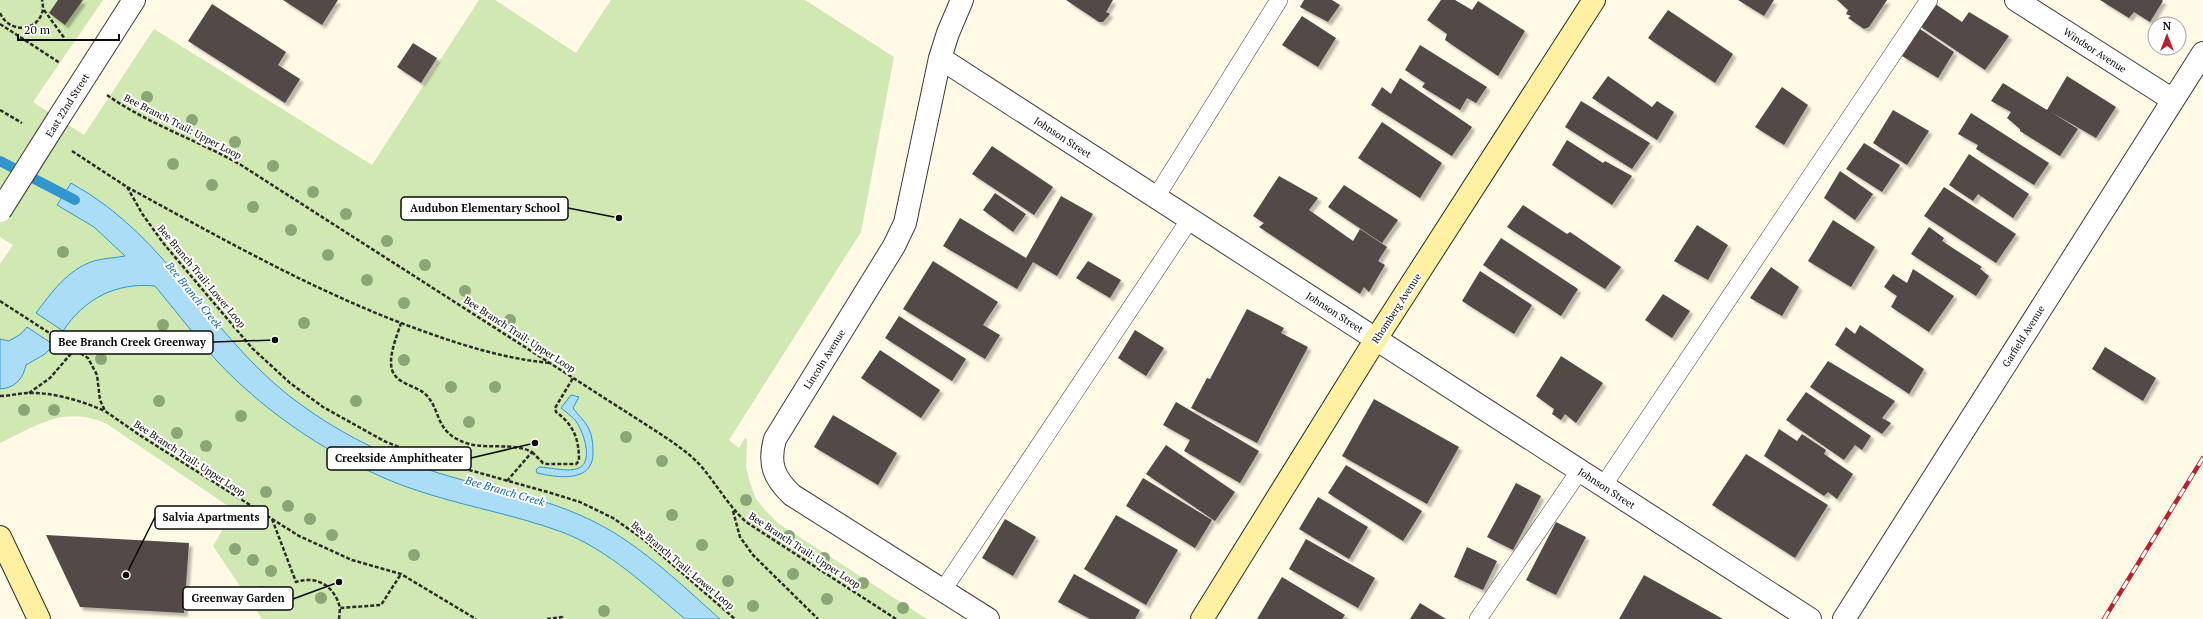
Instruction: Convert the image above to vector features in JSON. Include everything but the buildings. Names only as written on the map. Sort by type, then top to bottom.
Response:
[{"type":"main road","name":"Rhomberg Avenue","points":[[1202,619],[1376,339],[1594,0]]},
{"type":"main road","points":[[0,537],[39,619]]},
{"type":"street","name":"East 22nd Street","points":[[0,211],[134,0]]},
{"type":"street","name":"Lincoln Avenue","points":[[962,0],[948,33],[940,58],[905,223],[894,246],[775,439],[772,452],[773,466],[780,483],[792,495],[988,619]]},
{"type":"street","name":"Windsor Avenue","points":[[2016,0],[2173,100]]},
{"type":"street","name":"Garfield Avenue","points":[[1844,619],[2203,53]]},
{"type":"street","name":"Johnson Street","points":[[940,58],[1810,619]]},
{"type":"lane","points":[[1156,197],[1279,0]]},
{"type":"lane","points":[[1603,486],[1930,0]]},
{"type":"lane","points":[[942,590],[1190,219]]},
{"type":"lane","points":[[1478,619],[1580,470]]},
{"type":"path","points":[[42,0],[43,10],[65,39]]},
{"type":"path","points":[[0,13],[9,24],[23,28],[36,22],[43,10]]},
{"type":"path","points":[[0,24],[60,63]]},
{"type":"path","name":"Bee Branch Trail: Upper Loop","points":[[110,97],[135,112],[208,146],[241,165],[683,450],[700,465],[733,510],[761,533],[896,619]]},
{"type":"path","points":[[0,110],[26,125]]},
{"type":"path","name":"Bee Branch Trail: Lower Loop","points":[[66,148],[127,187],[143,215],[185,271],[252,348],[290,383],[323,408],[384,441],[423,457],[580,502],[613,518],[643,539],[734,619]]},
{"type":"path","points":[[127,187],[280,270],[401,323],[468,347],[528,361],[550,363]]},
{"type":"path","points":[[0,300],[88,358],[95,368],[100,400],[105,411]]},
{"type":"path","points":[[401,323],[394,346],[392,369],[395,376],[424,393],[431,402],[440,424],[446,431],[465,443],[478,446],[521,448],[532,452],[543,463],[576,464],[580,461],[580,447],[574,429],[556,412],[555,408],[573,378]]},
{"type":"path","points":[[29,393],[50,378],[75,349]]},
{"type":"path","name":"Bee Branch Trail: Upper Loop","points":[[0,396],[29,393],[70,399],[105,411],[299,536],[325,549],[374,568],[401,574],[476,619]]},
{"type":"path","points":[[507,481],[532,452]]},
{"type":"path","points":[[733,510],[740,537],[753,555],[818,619]]},
{"type":"path","points":[[271,519],[296,582],[309,579],[326,585],[338,598],[340,608],[339,619]]},
{"type":"path","points":[[340,608],[381,605],[401,574]]},
{"type":"path","points":[[547,619],[562,617],[563,619]]},
{"type":"green space","points":[[0,0],[103,0],[33,102],[84,135],[154,29],[372,165],[479,0],[495,0],[576,53],[611,0],[805,0],[894,57],[861,232],[729,440],[739,448],[745,438],[747,439],[746,467],[756,499],[779,524],[927,619],[262,619],[213,546],[234,510],[107,424],[78,416],[65,417],[40,424],[0,443],[0,264],[13,245],[0,237]]},
{"type":"water","points":[[71,183],[106,206],[137,233],[165,262],[245,354],[274,383],[307,409],[361,442],[399,459],[439,473],[552,504],[601,525],[620,536],[655,562],[720,619],[685,619],[642,582],[612,559],[562,532],[523,519],[443,499],[404,486],[379,476],[328,449],[279,417],[235,380],[208,351],[155,286],[141,285],[127,287],[102,295],[81,310],[63,331],[36,313],[61,282],[76,270],[94,261],[125,256],[94,227],[57,205]]},
{"type":"water","points":[[27,327],[54,345],[45,354],[26,365],[23,375],[18,382],[10,387],[0,389],[0,339],[9,341],[21,334]]},
{"type":"water","points":[[571,395],[579,397],[573,408],[588,427],[592,439],[592,462],[588,469],[581,474],[573,476],[564,477],[537,473],[536,470],[539,467],[564,470],[579,468],[586,459],[586,445],[581,431],[575,420],[561,408]]},
{"type":"waterway","name":"Bee Branch Creek","points":[[0,161],[75,200]]},
{"type":"railway","points":[[2104,619],[2203,458]]},
{"type":"place","name":"Audubon Elementary School","points":[[619,218]]},
{"type":"place","name":"Bee Branch Creek Greenway","points":[[275,340]]},
{"type":"place","name":"Creekside Amphitheater","points":[[535,443]]},
{"type":"place","name":"Salvia Apartments","points":[[126,575]]},
{"type":"place","name":"Greenway Garden","points":[[339,582]]}]
